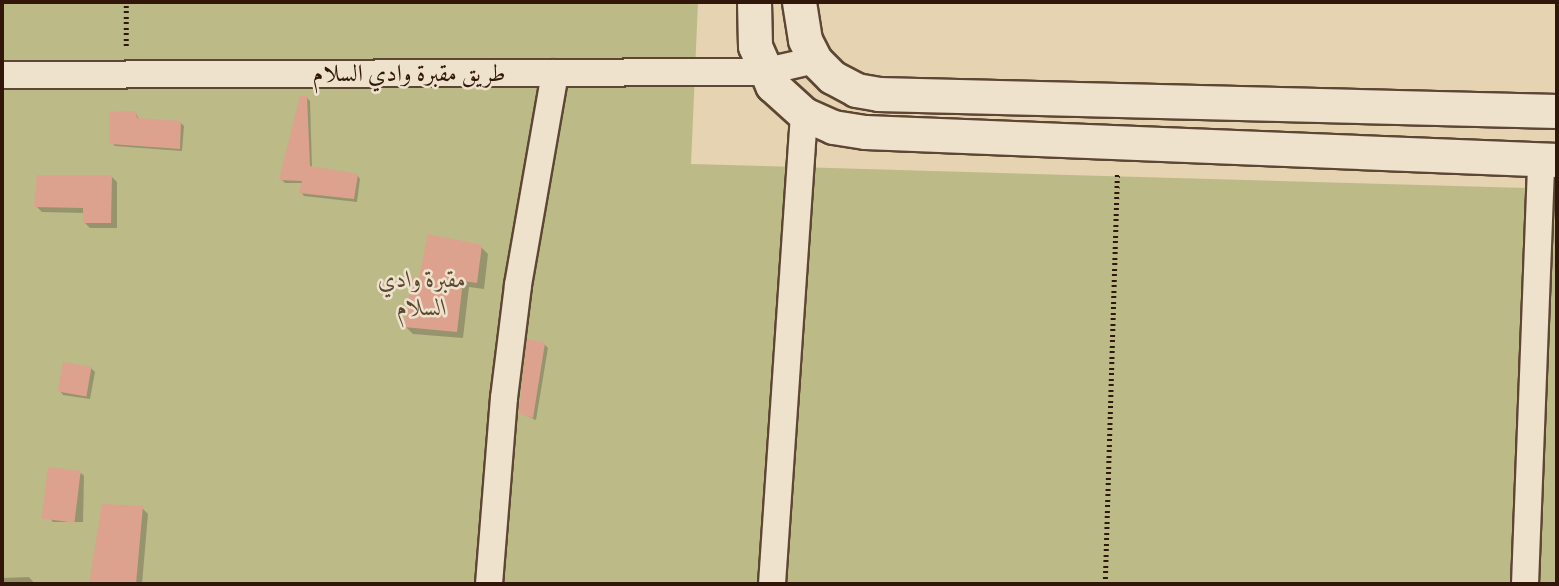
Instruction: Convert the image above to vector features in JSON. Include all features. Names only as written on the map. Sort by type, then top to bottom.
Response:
[{"type":"street","points":[[754,2],[755,46],[764,72],[786,102],[804,114],[833,127],[865,132],[1549,159],[1525,584]]},
{"type":"street","points":[[799,2],[805,40],[818,63],[856,90],[878,94],[1557,111]]},
{"type":"street","name":"طريق مقبرة وادي السلام","points":[[2,75],[764,72],[818,63]]},
{"type":"street","points":[[772,584],[804,114],[818,63]]},
{"type":"street","points":[[489,584],[494,499],[518,285],[555,73]]},
{"type":"path","points":[[125,76],[126,2]]},
{"type":"path","points":[[1105,584],[1118,142]]},
{"type":"green space","name":"مقبرة وادي السلام","points":[[2,2],[698,2],[691,164],[1557,189],[1557,584],[2,584]]},
{"type":"building","points":[[300,96],[307,96],[310,166],[358,174],[354,199],[299,193],[302,181],[279,180]]},
{"type":"building","points":[[136,111],[137,118],[181,121],[180,149],[110,144],[109,112]]},
{"type":"building","points":[[37,175],[112,175],[111,223],[83,223],[83,208],[34,207]]},
{"type":"building","points":[[428,234],[482,245],[477,283],[463,281],[457,332],[404,327],[412,278],[419,279]]},
{"type":"building","points":[[527,339],[545,343],[533,418],[519,414]]},
{"type":"building","points":[[63,362],[92,367],[86,397],[58,392]]},
{"type":"building","points":[[48,467],[81,471],[74,523],[42,519]]},
{"type":"building","points":[[102,504],[143,506],[136,584],[89,584]]}]
